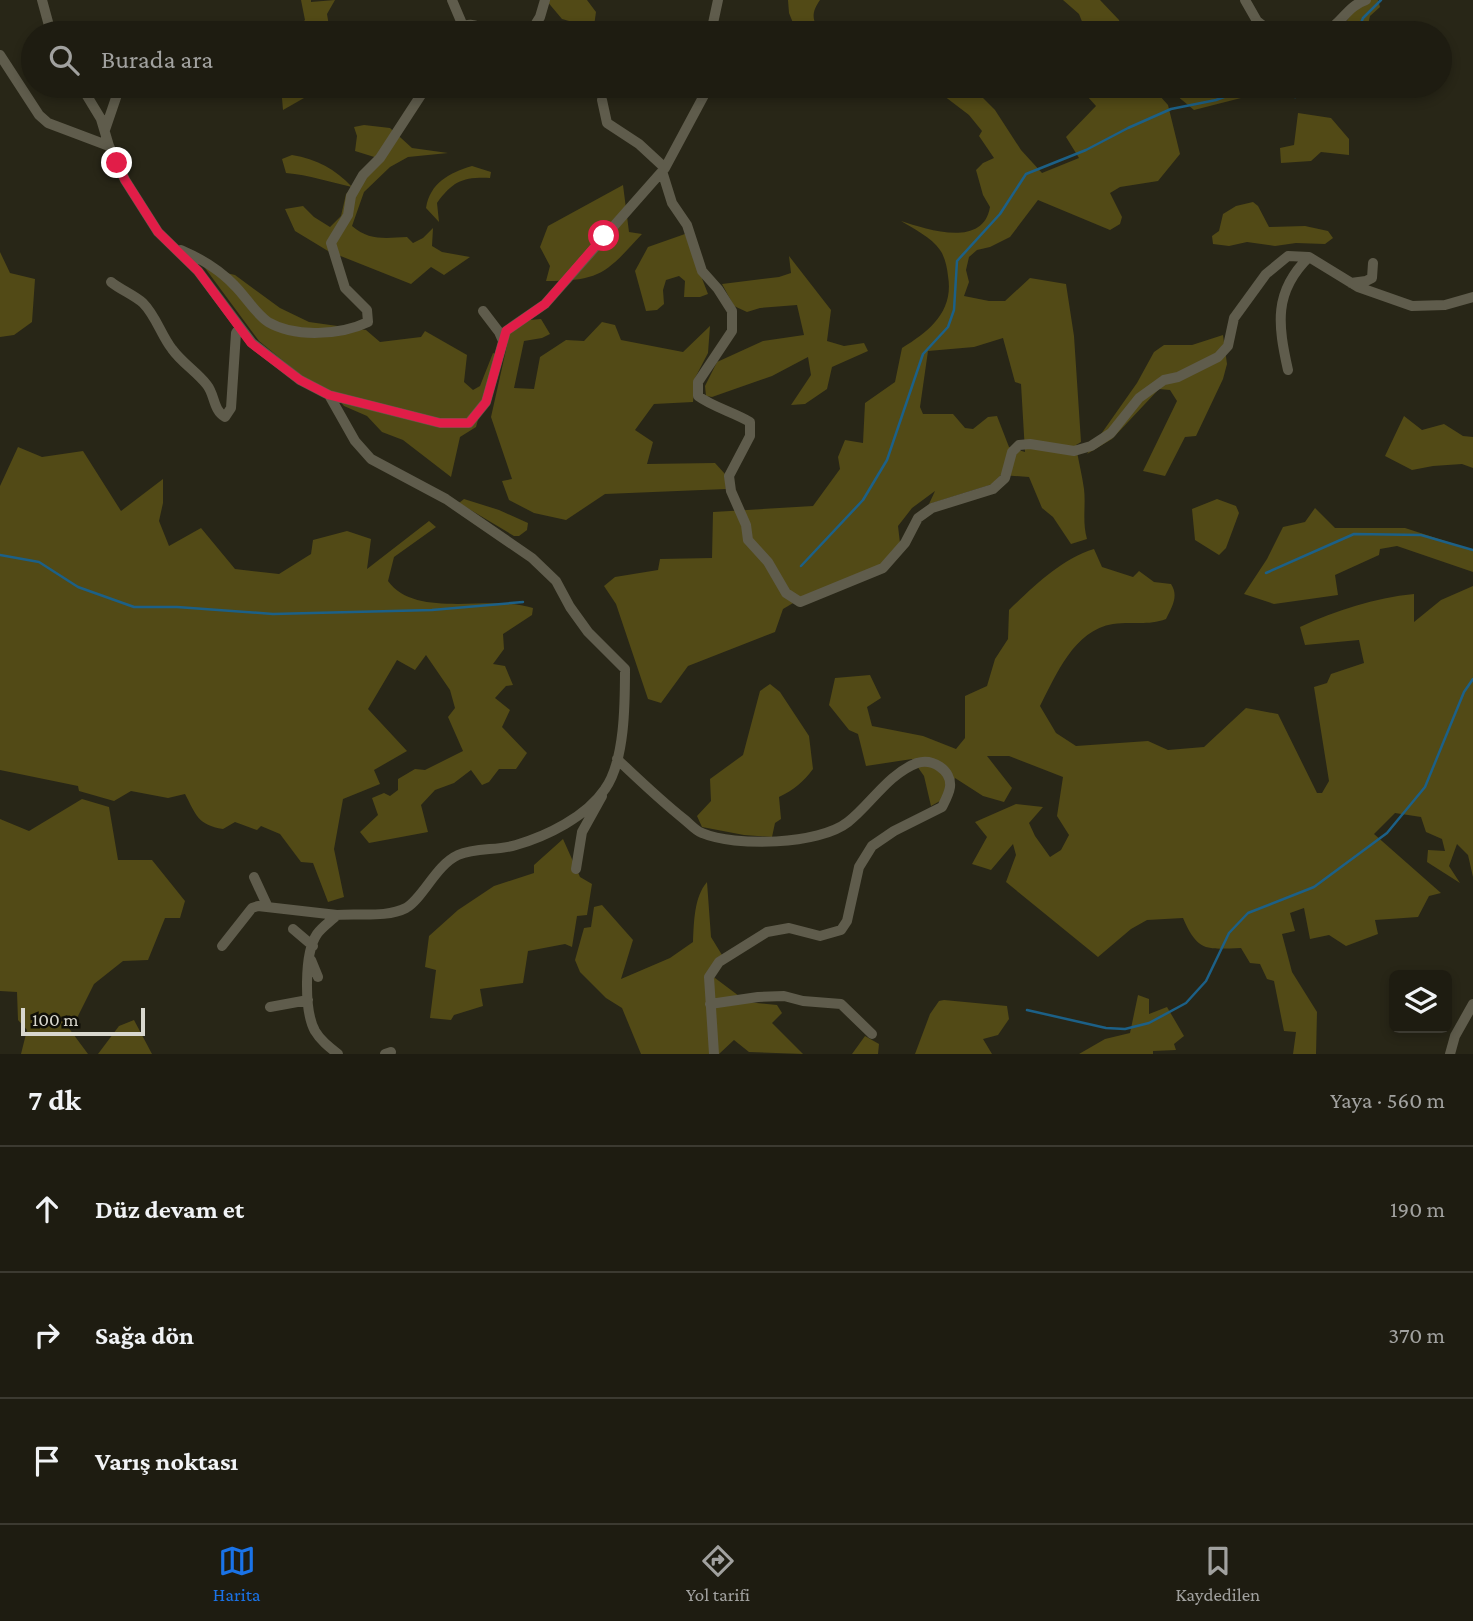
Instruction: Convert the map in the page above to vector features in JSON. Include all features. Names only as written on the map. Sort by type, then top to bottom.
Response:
[{"type":"street","points":[[42,0],[48,21]]},
{"type":"street","points":[[452,0],[461,21]]},
{"type":"street","points":[[538,21],[545,0]]},
{"type":"street","points":[[714,21],[718,0]]},
{"type":"street","points":[[1245,0],[1257,21]]},
{"type":"street","points":[[1340,21],[1357,3],[1366,0]]},
{"type":"street","points":[[0,55],[21,87]]},
{"type":"street","points":[[28,98],[39,115],[48,122],[109,146]]},
{"type":"street","points":[[88,98],[101,119],[109,146],[125,180],[158,232],[198,271],[251,343],[300,380],[329,395],[440,423],[469,423],[486,402],[506,331],[545,304],[663,169],[702,98]]},
{"type":"street","points":[[104,131],[116,98]]},
{"type":"street","points":[[174,247],[212,265],[268,321],[285,328],[320,333],[343,330],[368,321],[367,310],[345,288],[331,243],[348,215],[351,196],[363,176],[380,158],[419,98]]},
{"type":"street","points":[[601,100],[607,123],[639,144],[663,169],[672,203],[687,225],[702,271],[732,310],[732,331],[698,382],[698,396],[708,404],[731,411],[750,422],[750,436],[729,476],[731,491],[746,525],[748,540],[768,562],[786,593],[800,602],[883,568],[905,543],[918,518],[932,508],[993,489],[1005,478],[1012,452],[1019,445],[1030,444],[1074,451],[1091,446],[1111,433],[1139,398],[1164,380],[1178,377],[1219,357],[1228,346],[1234,318],[1266,274],[1288,256],[1309,257],[1350,283],[1412,306],[1445,305],[1473,297]]},
{"type":"street","points":[[1288,370],[1280,336],[1284,294],[1296,270],[1309,257]]},
{"type":"street","points":[[1350,283],[1372,278],[1373,263]]},
{"type":"street","points":[[111,282],[140,301],[151,312],[183,363],[209,386],[218,413],[225,417],[231,408],[236,333],[240,327]]},
{"type":"street","points":[[482,311],[499,332],[503,342]]},
{"type":"street","points":[[329,395],[355,441],[371,459],[446,499],[532,558],[556,581],[588,632],[625,669],[625,716],[617,759],[605,789],[582,832],[576,869]]},
{"type":"street","points":[[617,759],[663,803],[701,833],[752,843],[811,838],[846,824],[883,787],[918,763],[929,761],[937,764],[949,777],[950,787],[942,807],[894,831],[872,846],[859,867],[847,921],[841,930],[820,936],[789,928],[767,932],[719,962],[709,977],[714,1054]]},
{"type":"street","points":[[222,946],[253,908],[267,905],[337,915],[391,913],[408,907],[435,875],[456,856],[514,846],[546,833],[577,817],[605,789]]},
{"type":"street","points":[[254,877],[267,905]]},
{"type":"street","points":[[337,915],[317,934],[312,951],[308,1000],[314,1028],[322,1041],[338,1054]]},
{"type":"street","points":[[293,929],[312,951],[318,977]]},
{"type":"street","points":[[710,1004],[784,996],[803,1001],[841,1004],[872,1034]]},
{"type":"street","points":[[270,1007],[308,1000]]},
{"type":"street","points":[[1450,1054],[1455,1036],[1473,1004]]},
{"type":"shaded area","points":[[301,0],[335,0],[327,14],[328,21],[305,20]]},
{"type":"shaded area","points":[[546,0],[587,0],[596,12],[595,21],[562,19]]},
{"type":"shaded area","points":[[788,0],[820,0],[815,9],[815,21],[792,21]]},
{"type":"shaded area","points":[[1063,0],[1100,0],[1119,21],[1082,21],[1079,14]]},
{"type":"shaded area","points":[[1366,0],[1378,0],[1380,7],[1370,16],[1369,21],[1347,21]]},
{"type":"shaded area","points":[[282,98],[304,98],[283,110]]},
{"type":"shaded area","points":[[947,98],[983,98],[995,110],[1021,150],[1042,173],[1079,158],[1066,137],[1096,106],[1089,98],[1162,98],[1168,105],[1180,154],[1158,181],[1120,187],[1110,193],[1122,217],[1120,224],[1110,230],[1038,200],[1010,237],[977,250],[969,257],[966,270],[969,282],[964,296],[989,301],[1005,301],[1030,278],[1066,284],[1074,336],[1081,442],[1076,445],[1084,489],[1087,539],[1071,544],[1053,517],[1042,508],[1029,477],[1001,475],[993,484],[929,504],[935,491],[912,508],[898,526],[900,543],[884,563],[805,596],[783,609],[775,632],[688,666],[661,703],[648,699],[616,604],[604,586],[615,577],[658,570],[660,559],[712,558],[713,512],[813,506],[840,469],[838,457],[845,440],[863,443],[865,403],[895,382],[902,348],[922,335],[938,319],[947,300],[948,276],[942,253],[927,237],[901,221],[952,233],[977,228],[985,220],[990,207],[983,195],[976,170],[994,158],[979,136],[982,131],[969,115]],"holes":[[[1003,338],[1015,382],[1021,384],[1025,452],[1009,447],[997,416],[988,417],[973,429],[965,428],[953,414],[923,414],[920,407],[928,351],[974,347]]]},
{"type":"shaded area","points":[[1180,98],[1241,98],[1194,110]]},
{"type":"shaded area","points":[[1298,113],[1331,118],[1349,139],[1349,155],[1321,152],[1311,161],[1281,163],[1280,148],[1294,145]]},
{"type":"shaded area","points":[[364,125],[390,128],[412,148],[448,153],[408,157],[390,167],[364,192],[352,226],[371,236],[407,237],[413,243],[433,228],[432,246],[442,252],[470,257],[444,275],[431,267],[411,284],[328,251],[295,231],[285,209],[303,206],[330,227],[341,216],[346,194],[384,160],[355,151],[357,136],[354,127]]},
{"type":"shaded area","points":[[292,155],[325,166],[352,187],[286,173],[282,159]]},
{"type":"shaded area","points":[[472,166],[491,172],[490,178],[473,178],[459,182],[448,190],[437,203],[439,222],[426,208],[432,192],[448,176]]},
{"type":"shaded area","points":[[623,185],[629,232],[642,234],[620,258],[601,272],[579,279],[546,281],[550,266],[540,247],[548,226]]},
{"type":"shaded area","points":[[1253,202],[1269,227],[1305,226],[1328,231],[1333,238],[1325,244],[1213,244],[1212,236],[1219,231],[1223,214],[1236,206]]},
{"type":"shaded area","points":[[685,234],[708,294],[684,297],[685,281],[679,276],[666,280],[663,290],[664,304],[657,310],[646,311],[635,271],[648,247]]},
{"type":"shaded area","points":[[0,252],[10,273],[35,279],[32,322],[14,335],[0,337]]},
{"type":"shaded area","points":[[789,256],[831,310],[827,341],[844,346],[864,343],[868,351],[832,367],[827,389],[805,404],[791,405],[811,375],[808,357],[772,376],[712,397],[706,396],[705,386],[717,362],[763,341],[804,335],[797,305],[760,308],[747,312],[734,306],[722,284],[791,273]]},
{"type":"shaded area","points":[[205,268],[235,275],[280,308],[309,322],[366,330],[380,342],[421,337],[425,331],[467,355],[464,382],[473,390],[480,386],[493,353],[496,354],[476,427],[460,437],[451,477],[403,440],[382,432],[367,416],[344,406],[331,391],[303,377],[259,341]]},
{"type":"shaded area","points":[[541,319],[550,334],[524,341],[514,388],[534,389],[540,357],[566,340],[584,341],[602,322],[615,325],[621,340],[683,352],[710,326],[708,353],[695,378],[693,402],[654,404],[635,430],[653,442],[647,464],[715,463],[725,474],[726,489],[605,494],[566,520],[534,513],[509,500],[502,481],[512,479],[491,417],[510,332],[530,320]]},
{"type":"shaded area","points":[[1223,335],[1227,364],[1223,379],[1196,436],[1185,437],[1165,476],[1143,471],[1177,401],[1170,390],[1159,389],[1112,439],[1087,454],[1137,383],[1154,352],[1164,345],[1192,345]]},
{"type":"shaded area","points":[[1404,416],[1422,430],[1444,424],[1463,436],[1473,437],[1473,468],[1462,464],[1412,470],[1385,456]]},
{"type":"shaded area","points":[[18,447],[42,457],[83,451],[121,511],[163,479],[163,503],[159,521],[169,546],[201,528],[235,569],[279,574],[311,554],[313,540],[347,531],[371,539],[367,569],[429,521],[436,527],[394,557],[388,581],[401,593],[417,600],[435,603],[497,603],[533,608],[532,615],[503,634],[504,649],[493,664],[505,666],[513,685],[506,686],[495,698],[510,710],[502,727],[527,753],[516,769],[499,769],[489,782],[482,785],[471,770],[454,783],[435,790],[421,805],[428,832],[369,843],[360,832],[378,815],[372,798],[384,793],[390,796],[398,790],[398,779],[415,769],[425,770],[463,751],[448,717],[455,708],[450,690],[426,655],[415,670],[397,660],[368,709],[407,751],[374,770],[380,784],[343,799],[334,849],[344,897],[328,902],[313,863],[301,862],[280,834],[261,826],[257,830],[235,822],[223,829],[208,825],[195,813],[185,794],[168,798],[131,791],[114,801],[79,791],[78,786],[0,770],[0,486]]},
{"type":"shaded area","points":[[464,499],[528,523],[527,530],[514,536],[459,503]]},
{"type":"shaded area","points":[[1217,499],[1236,506],[1239,513],[1226,548],[1219,555],[1195,540],[1192,509]]},
{"type":"shaded area","points":[[1315,508],[1335,528],[1405,528],[1473,550],[1473,572],[1397,546],[1380,549],[1379,555],[1335,575],[1338,595],[1274,604],[1244,594],[1267,559],[1283,527],[1305,522]]},
{"type":"shaded area","points":[[1094,549],[1102,567],[1133,577],[1139,571],[1154,582],[1171,584],[1174,602],[1166,619],[1113,624],[1099,628],[1077,644],[1060,668],[1040,706],[1056,733],[1076,746],[1148,741],[1168,750],[1204,747],[1246,708],[1278,714],[1317,793],[1322,793],[1329,781],[1314,687],[1327,683],[1331,674],[1364,663],[1359,640],[1305,645],[1300,627],[1356,606],[1414,594],[1414,622],[1441,600],[1473,586],[1473,877],[1468,855],[1457,844],[1449,866],[1460,883],[1427,862],[1428,850],[1445,851],[1442,839],[1426,832],[1421,817],[1395,813],[1374,834],[1441,893],[1429,896],[1418,917],[1375,920],[1378,934],[1346,946],[1329,935],[1310,939],[1304,908],[1290,913],[1295,931],[1282,934],[1292,972],[1317,1012],[1316,1054],[1293,1054],[1296,1032],[1284,1031],[1274,981],[1267,979],[1260,964],[1250,963],[1241,948],[1220,949],[1199,943],[1183,918],[1147,920],[1131,929],[1098,957],[1006,882],[1016,855],[1013,844],[991,870],[972,864],[987,837],[975,822],[1016,804],[1043,807],[1029,823],[1050,857],[1061,850],[1069,835],[1057,816],[1063,777],[1009,756],[987,756],[1012,788],[1004,802],[983,796],[955,778],[940,801],[931,806],[924,776],[912,759],[866,766],[858,734],[849,730],[829,705],[835,678],[870,675],[881,698],[867,707],[872,726],[923,736],[956,749],[965,738],[965,696],[987,686],[995,659],[1008,639],[1009,610],[1059,567]]},
{"type":"shaded area","points":[[770,684],[780,692],[809,736],[813,769],[798,785],[779,797],[781,819],[775,823],[772,837],[702,827],[697,816],[711,801],[710,779],[743,755],[760,691]]},
{"type":"shaded area","points":[[82,799],[109,807],[118,860],[152,860],[185,901],[180,918],[165,918],[148,960],[123,961],[94,984],[76,1020],[65,1023],[88,1054],[21,1054],[27,1030],[18,1020],[17,992],[0,991],[0,819],[29,831]]},
{"type":"shaded area","points":[[563,839],[580,877],[592,884],[587,915],[577,916],[572,947],[565,944],[528,951],[523,983],[480,989],[483,1006],[454,1015],[451,1020],[430,1018],[436,970],[425,967],[429,936],[458,910],[494,886],[534,873],[534,865]]},
{"type":"shaded area","points":[[707,882],[711,937],[722,955],[707,972],[747,1002],[777,1005],[782,1013],[772,1023],[803,1054],[749,1052],[734,1040],[719,1054],[641,1054],[622,1008],[606,998],[580,972],[575,960],[584,928],[591,927],[594,907],[602,905],[633,940],[621,979],[670,958],[693,942],[697,902]]},
{"type":"shaded area","points":[[1138,995],[1149,999],[1149,1014],[1167,1007],[1184,1036],[1174,1044],[1176,1050],[1153,1051],[1153,1054],[1079,1054],[1105,1039],[1130,1033]]},
{"type":"shaded area","points":[[939,1001],[1007,1006],[1009,1019],[998,1035],[983,1039],[992,1054],[915,1054],[930,1014]]},
{"type":"shaded area","points":[[134,1020],[152,1054],[98,1054],[119,1026]]},
{"type":"shaded area","points":[[865,1036],[879,1044],[878,1054],[852,1054]]},
{"type":"waterway","points":[[1362,21],[1381,0]]},
{"type":"waterway","points":[[801,566],[863,500],[887,460],[923,354],[948,327],[954,310],[957,261],[1000,214],[1026,174],[1086,150],[1171,109],[1221,98]]},
{"type":"waterway","points":[[1266,573],[1354,534],[1421,535],[1473,550]]},
{"type":"waterway","points":[[0,555],[39,562],[78,587],[134,607],[177,607],[273,614],[432,610],[523,602]]},
{"type":"waterway","points":[[1027,1010],[1106,1028],[1125,1029],[1149,1023],[1186,1003],[1206,981],[1229,933],[1248,913],[1314,887],[1387,833],[1425,787],[1464,692],[1473,679]]},
{"type":"route","points":[[117,163],[158,232],[198,271],[251,343],[300,380],[329,395],[440,423],[469,423],[486,402],[506,331],[545,304],[604,236]]}]
